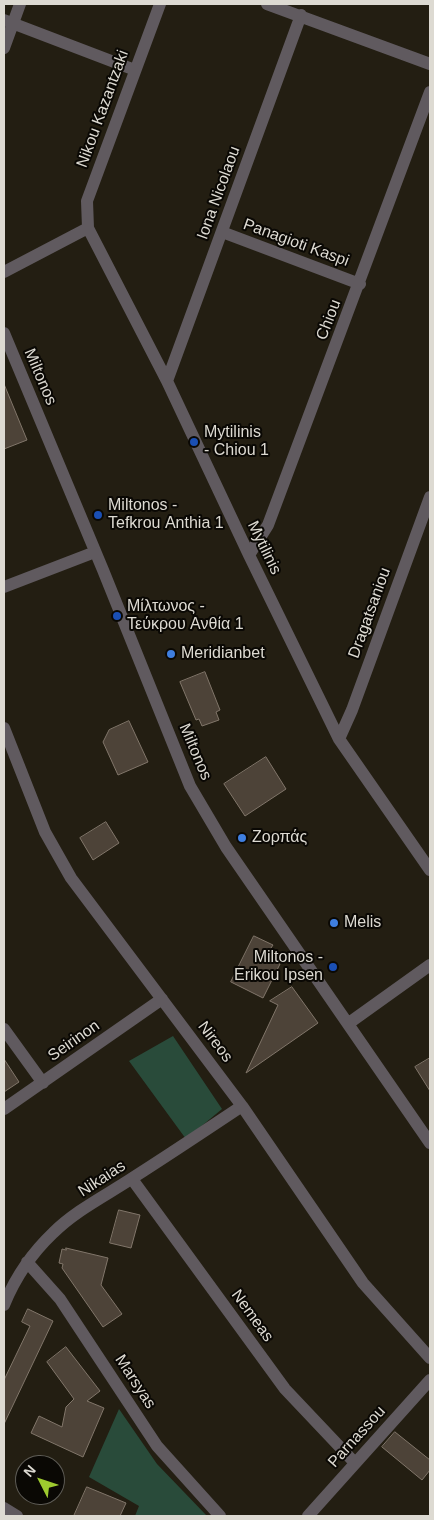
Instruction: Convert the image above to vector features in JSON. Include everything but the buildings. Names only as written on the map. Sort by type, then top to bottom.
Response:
[{"type":"street","points":[[4,48],[8,23],[20,4]]},
{"type":"street","name":"Nikou Kazantzaki","points":[[88,228],[87,201],[160,4]]},
{"type":"street","points":[[267,4],[430,64]]},
{"type":"street","name":"Iona Nicolaou","points":[[167,381],[301,15]]},
{"type":"street","points":[[8,23],[135,70]]},
{"type":"street","name":"Chiou","points":[[249,555],[268,525],[360,284],[430,92]]},
{"type":"street","points":[[4,272],[88,228]]},
{"type":"street","name":"Mytilinis","points":[[88,228],[167,381],[339,739],[430,870]]},
{"type":"street","name":"Panagioti Kaspi","points":[[222,232],[360,284]]},
{"type":"street","name":"Miltonos","points":[[4,333],[190,786],[226,847],[430,1143]]},
{"type":"street","name":"Dragatsaniou","points":[[339,739],[352,710],[430,497]]},
{"type":"street","points":[[4,587],[95,552]]},
{"type":"street","name":"Nireos","points":[[4,728],[46,832],[71,878],[242,1106],[363,1283],[430,1358]]},
{"type":"street","points":[[349,1024],[430,965]]},
{"type":"street","name":"Seirinon","points":[[4,1109],[162,999]]},
{"type":"street","points":[[4,1029],[42,1083]]},
{"type":"street","name":"Nikaias","points":[[4,1305],[10,1290],[27,1262],[53,1232],[87,1207],[242,1106]]},
{"type":"street","name":"Nemeas","points":[[132,1179],[284,1388],[355,1463]]},
{"type":"street","name":"Marsyas","points":[[27,1262],[60,1299],[157,1446],[220,1516]]},
{"type":"street","name":"Parnassou","points":[[308,1516],[430,1380]]},
{"type":"street","points":[[4,1508],[17,1516]]},
{"type":"green space","points":[[173,1036],[222,1109],[186,1139],[129,1061]]},
{"type":"green space","points":[[119,1409],[157,1464],[207,1516],[135,1516],[139,1506],[89,1477]]},
{"type":"place","name":"Mytilinis - Chiou 1","points":[[194,442]]},
{"type":"place","name":"Miltonos - Tefkrou Anthia 1","points":[[98,515]]},
{"type":"place","name":"Μίλτωνος - Τεύκρου Ανθία 1","points":[[117,616]]},
{"type":"place","name":"Meridianbet","points":[[171,654]]},
{"type":"place","name":"Ζορπάς","points":[[242,838]]},
{"type":"place","name":"Melis","points":[[334,923]]},
{"type":"place","name":"Miltonos - Erikou Ipsen","points":[[333,967]]}]
